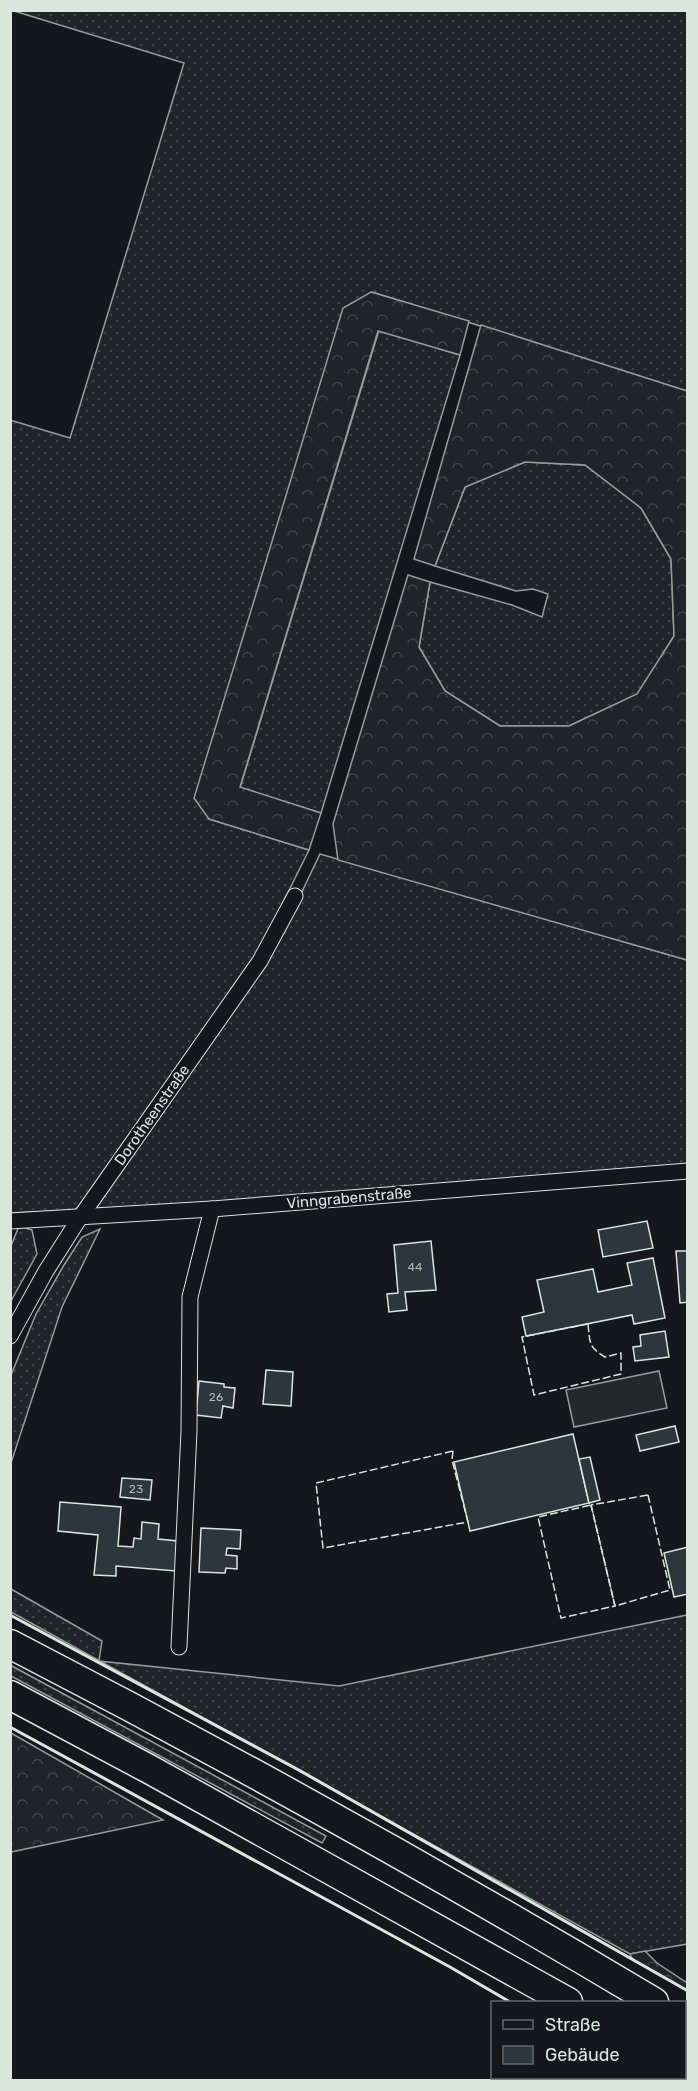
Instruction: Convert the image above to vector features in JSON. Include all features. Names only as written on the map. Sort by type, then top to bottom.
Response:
[{"type":"highway","points":[[10,1644],[164,1723],[530,1928],[652,2001]]},
{"type":"highway","points":[[10,1695],[169,1780],[566,2001]]},
{"type":"street","name":"Dorotheenstraße","points":[[10,1336],[46,1271],[79,1219],[260,961],[295,896]]},
{"type":"street","name":"Vinngrabenstraße","points":[[10,1221],[79,1219],[687,1171]]},
{"type":"street","points":[[179,1647],[189,1431],[190,1297],[212,1209]]},
{"type":"green space","points":[[14,11],[687,11],[687,391],[372,292],[209,819],[309,850],[255,959],[84,1202],[75,1210],[11,1213],[10,420],[70,438],[184,63]]},
{"type":"green space","points":[[371,292],[469,321],[460,355],[378,331],[240,787],[321,813],[309,850],[209,819],[194,798],[343,308]]},
{"type":"green space","points":[[481,325],[687,391],[687,960],[338,860],[333,824],[408,575],[430,582],[419,647],[445,691],[500,726],[569,726],[637,694],[674,636],[671,559],[641,508],[585,465],[525,462],[465,487],[435,566],[414,559]]},
{"type":"green space","points":[[379,330],[460,355],[321,813],[240,788]]},
{"type":"green space","points":[[525,462],[585,465],[641,508],[671,559],[674,636],[638,694],[569,726],[500,726],[445,691],[419,647],[430,582],[512,605],[542,617],[548,594],[533,589],[516,591],[435,566],[465,487]]},
{"type":"green space","points":[[320,854],[687,960],[687,1165],[392,1191],[95,1209],[287,923]]},
{"type":"green space","points":[[19,1226],[32,1230],[37,1254],[11,1301],[11,1246]]},
{"type":"green space","points":[[100,1229],[62,1307],[11,1463],[11,1375],[36,1314],[64,1265],[82,1237]]},
{"type":"green space","points":[[11,1589],[102,1641],[99,1661],[339,1686],[687,1615],[687,1944],[630,1954],[165,1698],[11,1612]]},
{"type":"green space","points":[[10,1665],[326,1836],[322,1843],[11,1676]]},
{"type":"green space","points":[[11,1733],[163,1820],[11,1852]]},
{"type":"green space","points":[[645,1951],[657,1963],[687,1983],[687,1991],[633,1960],[630,1954]]},
{"type":"shaded area","points":[[659,1371],[667,1408],[574,1427],[566,1390]]},
{"type":"building","points":[[647,1221],[653,1248],[603,1257],[598,1230]]},
{"type":"building","points":[[431,1241],[436,1290],[405,1292],[407,1310],[389,1312],[387,1294],[398,1293],[394,1245]]},
{"type":"building","points":[[676,1251],[688,1251],[688,1302],[680,1303]]},
{"type":"building","points":[[653,1258],[665,1318],[634,1324],[632,1315],[526,1336],[522,1317],[544,1312],[537,1280],[593,1269],[598,1292],[632,1285],[627,1263]]},
{"type":"building","points":[[665,1331],[669,1357],[635,1361],[633,1347],[641,1346],[640,1335]]},
{"type":"building","points":[[266,1370],[293,1372],[291,1406],[263,1404]]},
{"type":"building","points":[[199,1381],[224,1384],[224,1387],[235,1388],[233,1408],[223,1406],[221,1418],[196,1415]]},
{"type":"building","points":[[675,1426],[679,1442],[640,1451],[636,1435]]},
{"type":"building","points":[[573,1434],[589,1503],[470,1531],[454,1462]]},
{"type":"building","points":[[590,1457],[600,1500],[589,1503],[579,1459]]},
{"type":"building","points":[[122,1478],[152,1480],[150,1500],[120,1497]]},
{"type":"building","points":[[60,1502],[121,1507],[118,1546],[133,1547],[134,1538],[141,1539],[142,1522],[159,1524],[158,1539],[178,1541],[176,1571],[116,1566],[116,1576],[94,1575],[98,1535],[58,1531]]},
{"type":"building","points":[[201,1528],[241,1530],[240,1549],[227,1548],[226,1555],[237,1556],[237,1569],[226,1568],[225,1573],[199,1572]]},
{"type":"building","points":[[688,1547],[688,1594],[674,1597],[664,1553]]},
{"type":"fence","points":[[588,1324],[590,1340],[595,1350],[605,1357],[621,1353],[621,1374],[534,1395],[522,1337],[588,1324]]},
{"type":"fence","points":[[453,1451],[452,1460],[468,1522],[323,1548],[316,1483],[453,1451]]},
{"type":"fence","points":[[648,1495],[670,1590],[615,1606],[591,1505],[648,1495]]},
{"type":"fence","points":[[591,1505],[615,1606],[561,1618],[538,1517],[591,1505]]},
{"type":"wall","points":[[10,1615],[297,1769],[688,1991]]},
{"type":"wall","points":[[10,1727],[508,2001]]}]
